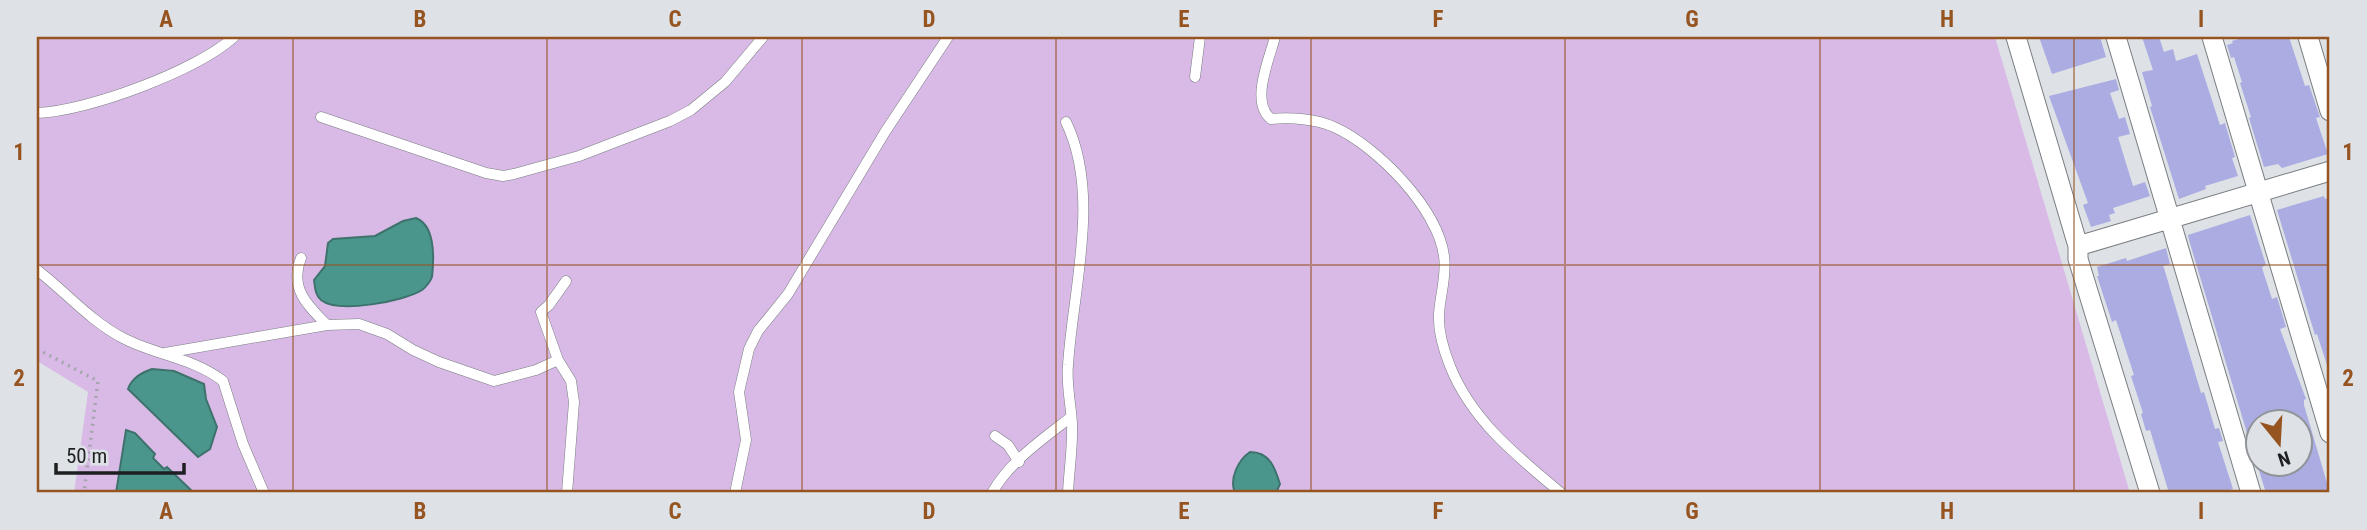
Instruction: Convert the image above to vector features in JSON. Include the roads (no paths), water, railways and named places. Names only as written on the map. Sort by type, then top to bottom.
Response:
[{"type":"street","points":[[2016,37],[2078,246],[2078,259],[2150,493]]},
{"type":"street","points":[[2116,37],[2250,493]]},
{"type":"street","points":[[2212,37],[2330,433]]},
{"type":"street","points":[[2308,37],[2330,111]]},
{"type":"street","points":[[2078,246],[2330,170]]},
{"type":"lane","points":[[37,113],[59,113],[141,86],[212,54],[234,37]]},
{"type":"lane","points":[[321,117],[486,173],[503,176],[579,156],[653,128],[691,110],[725,82],[763,37]]},
{"type":"lane","points":[[735,493],[746,440],[738,391],[758,331],[788,294],[878,144],[948,37]]},
{"type":"lane","points":[[1195,77],[1200,37]]},
{"type":"lane","points":[[1275,37],[1260,99],[1266,114],[1271,119],[1320,122],[1342,131],[1366,147],[1421,200],[1440,233],[1445,259],[1440,330],[1449,364],[1460,388],[1475,413],[1501,442],[1560,493]]},
{"type":"lane","points":[[1066,122],[1076,141],[1081,171],[1082,237],[1067,368],[1071,416],[1068,493]]},
{"type":"lane","points":[[301,258],[296,270],[301,293],[308,306],[327,325]]},
{"type":"lane","points":[[37,271],[86,314],[123,338],[185,360],[223,381],[243,444],[264,493]]},
{"type":"lane","points":[[566,281],[541,312],[558,360],[571,381],[574,402],[567,493]]},
{"type":"lane","points":[[165,353],[327,325],[359,324],[387,334],[439,362],[494,381],[536,370],[558,360]]},
{"type":"lane","points":[[992,493],[1006,474],[1071,416]]},
{"type":"lane","points":[[995,436],[1008,445],[1019,462]]}]
